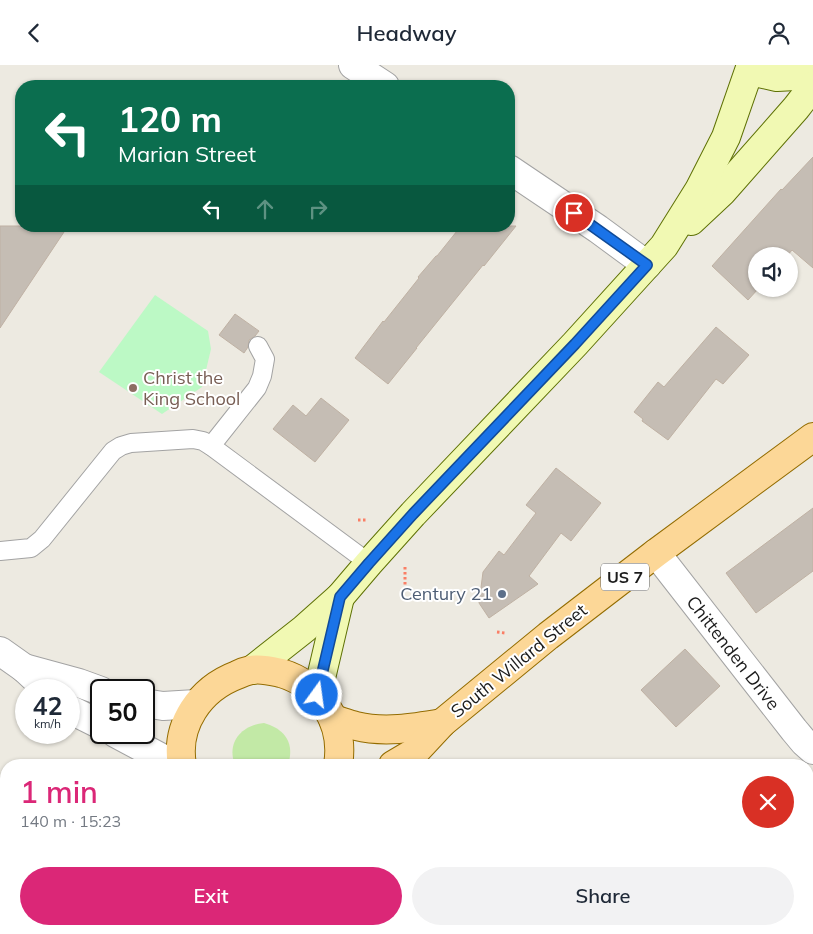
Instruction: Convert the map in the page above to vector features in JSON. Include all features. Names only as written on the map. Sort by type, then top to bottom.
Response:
[{"type":"main road","points":[[655,255],[699,190],[726,137],[751,68],[777,77],[795,76],[813,68]]},
{"type":"main road","points":[[182,759],[182,734],[196,704],[204,695],[228,678],[252,670],[304,629],[340,597],[413,514],[575,344],[655,255],[722,192],[813,86]]},
{"type":"main road","name":"South Willard Street","points":[[403,759],[415,752],[442,723],[548,636],[656,553],[813,437]]},
{"type":"main road","points":[[317,695],[340,597]]},
{"type":"main road","points":[[252,670],[272,671],[289,676],[304,684],[317,695],[333,719],[339,739],[339,759]]},
{"type":"main road","name":"South Willard Street","points":[[333,719],[356,726],[389,730],[442,723]]},
{"type":"street","points":[[353,65],[376,80]]},
{"type":"street","points":[[515,173],[598,229],[655,255]]},
{"type":"street","name":"Chittenden Drive","points":[[656,553],[794,730],[813,750]]},
{"type":"street","points":[[0,651],[36,679]]},
{"type":"street","points":[[24,668],[90,687]]},
{"type":"street","points":[[155,705],[196,704]]},
{"type":"street","points":[[136,744],[164,759]]},
{"type":"lane","points":[[211,447],[257,388],[262,376],[265,359],[258,346]]},
{"type":"lane","points":[[0,551],[31,548],[42,539],[113,451],[131,443],[193,439],[203,441],[369,563]]},
{"type":"green space","points":[[155,295],[208,331],[211,349],[202,387],[162,414],[99,372]]},
{"type":"green space","points":[[264,723],[283,733],[289,744],[290,759],[234,759],[234,742],[243,731],[256,724]]},
{"type":"building","points":[[813,157],[813,268],[798,255],[798,247],[748,247],[748,297],[751,297],[748,300],[712,266]]},
{"type":"building","points":[[0,226],[15,226],[15,232],[64,232],[0,328]]},
{"type":"building","points":[[456,232],[511,232],[388,384],[355,358],[418,277]]},
{"type":"building","points":[[235,314],[259,331],[249,340],[248,347],[244,353],[219,335]]},
{"type":"building","points":[[716,327],[749,355],[723,384],[716,379],[668,440],[642,421],[643,419],[634,412],[658,382],[664,387]]},
{"type":"building","points":[[321,398],[349,420],[315,462],[273,429],[293,405],[306,416]]},
{"type":"building","points":[[556,468],[601,503],[571,541],[561,533],[529,576],[538,584],[489,618],[479,603],[483,572],[499,551],[504,555],[536,513],[526,505]]},
{"type":"building","points":[[813,508],[813,571],[756,613],[726,573]]},
{"type":"building","points":[[685,649],[720,686],[676,727],[641,690]]},
{"type":"place","name":"Christ the King School","points":[[133,388]]},
{"type":"place","name":"Century 21","points":[[502,594]]},
{"type":"route","points":[[317,695],[340,597],[413,514],[575,344],[647,265],[574,213]]}]
